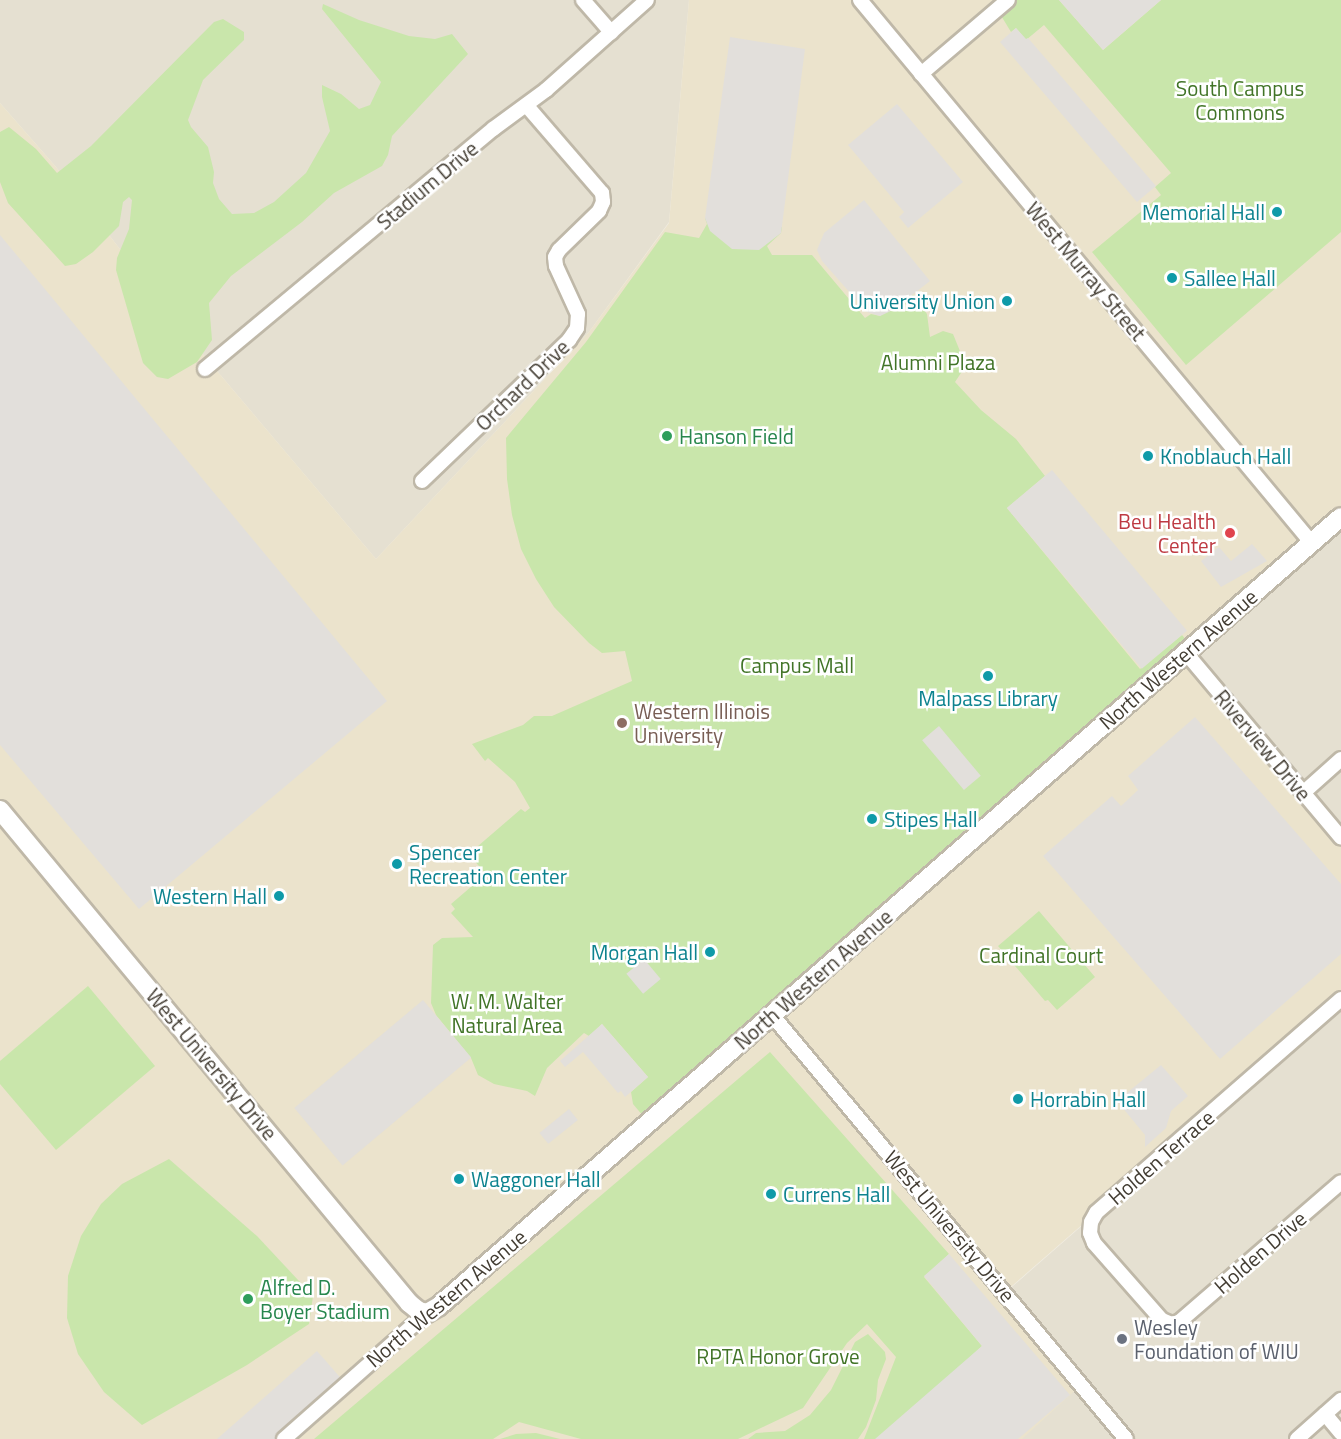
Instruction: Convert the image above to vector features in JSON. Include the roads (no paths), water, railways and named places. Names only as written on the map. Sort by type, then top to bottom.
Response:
[{"type":"street","points":[[583,0],[611,32]]},
{"type":"street","name":"Stadium Drive","points":[[205,369],[526,105],[648,0]]},
{"type":"street","name":"West Murray Street","points":[[860,0],[1311,542]]},
{"type":"street","points":[[921,74],[1008,0]]},
{"type":"street","name":"Orchard Drive","points":[[422,481],[569,340],[577,328],[578,314],[556,266],[555,257],[559,250],[599,211],[603,202],[602,193],[526,105]]},
{"type":"street","name":"North Western Avenue","points":[[284,1439],[1341,517]]},
{"type":"street","name":"Riverview Drive","points":[[1186,652],[1341,838]]},
{"type":"street","points":[[1303,793],[1341,759]]},
{"type":"street","name":"West University Drive","points":[[0,810],[409,1303],[418,1311],[427,1313]]},
{"type":"street","name":"Holden Terrace","points":[[1179,1322],[1168,1324],[1162,1320],[1094,1243],[1090,1233],[1093,1218],[1341,999]]},
{"type":"street","name":"West University Drive","points":[[772,1015],[1126,1439]]},
{"type":"street","name":"Holden Drive","points":[[1179,1322],[1341,1182]]},
{"type":"street","points":[[1297,1439],[1341,1400]]},
{"type":"street","points":[[1325,1414],[1341,1433]]},
{"type":"place","name":"Memorial Hall","points":[[1277,212]]},
{"type":"place","name":"Sallee Hall","points":[[1172,278]]},
{"type":"place","name":"University Union","points":[[1007,301]]},
{"type":"place","name":"Hanson Field","points":[[667,436]]},
{"type":"place","name":"Knoblauch Hall","points":[[1148,456]]},
{"type":"place","name":"Beu Health Center","points":[[1230,533]]},
{"type":"place","name":"Malpass Library","points":[[988,676]]},
{"type":"place","name":"Western Illinois University","points":[[622,723]]},
{"type":"place","name":"Stipes Hall","points":[[872,819]]},
{"type":"place","name":"Spencer Recreation Center","points":[[397,864]]},
{"type":"place","name":"Western Hall","points":[[279,896]]},
{"type":"place","name":"Morgan Hall","points":[[710,952]]},
{"type":"place","name":"Horrabin Hall","points":[[1018,1099]]},
{"type":"place","name":"Waggoner Hall","points":[[459,1179]]},
{"type":"place","name":"Currens Hall","points":[[771,1194]]},
{"type":"place","name":"Alfred D. Boyer Stadium","points":[[248,1299]]},
{"type":"place","name":"Wesley Foundation of WIU","points":[[1122,1339]]},
{"type":"park label","name":"South Campus Commons","points":[[1240,100]]},
{"type":"park label","name":"Alumni Plaza","points":[[938,362]]},
{"type":"park label","name":"Campus Mall","points":[[797,665]]},
{"type":"park label","name":"Cardinal Court","points":[[1041,955]]},
{"type":"park label","name":"W. M. Walter Natural Area","points":[[507,1013]]},
{"type":"park label","name":"RPTA Honor Grove","points":[[778,1356]]}]
